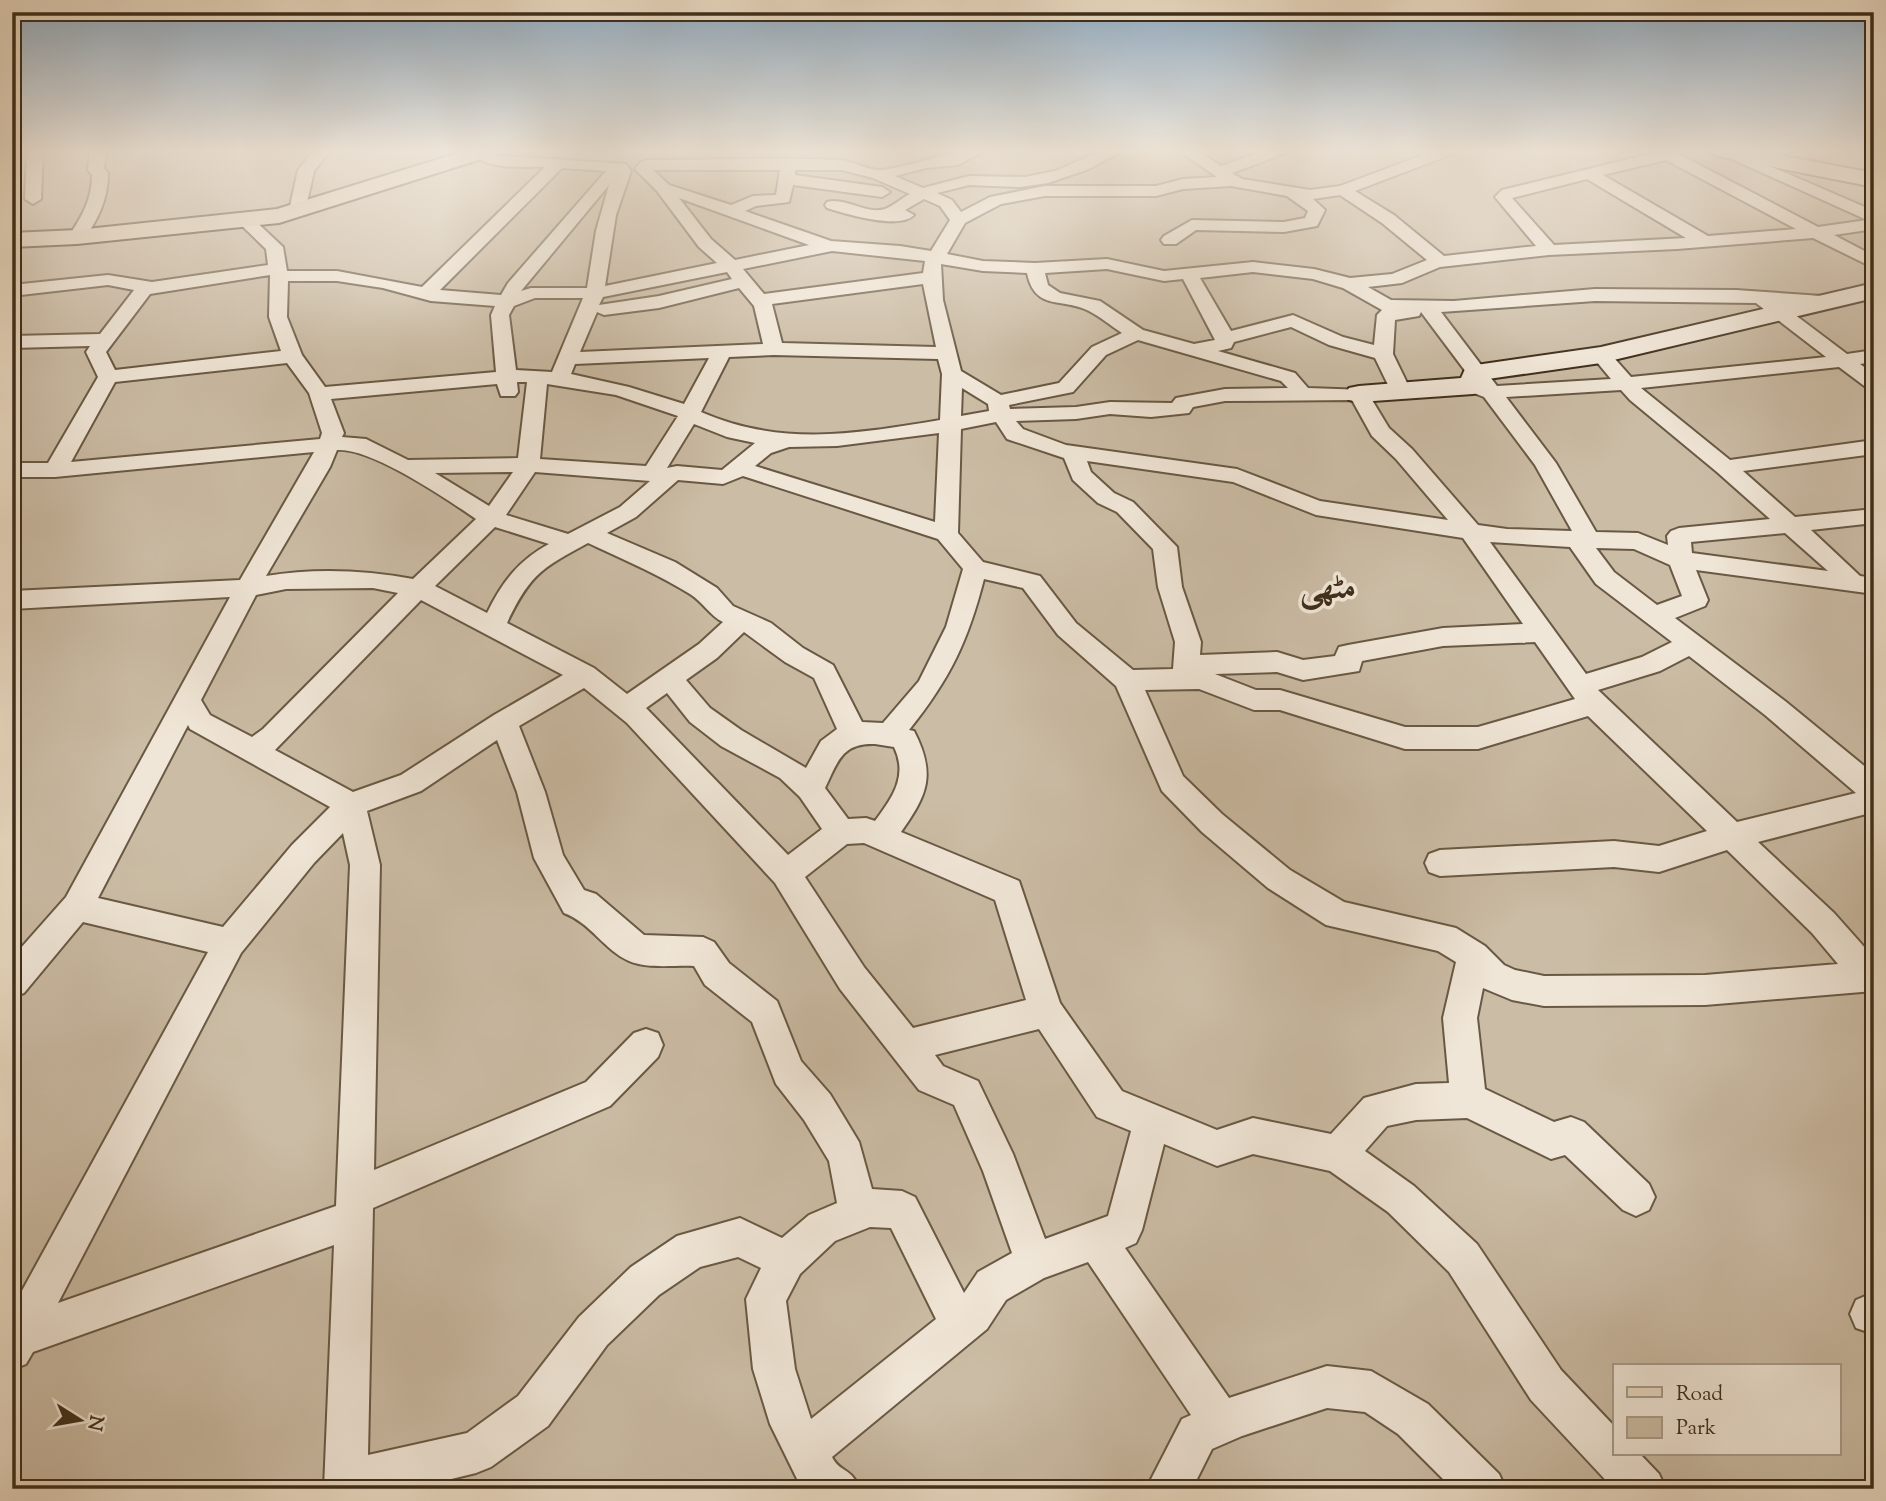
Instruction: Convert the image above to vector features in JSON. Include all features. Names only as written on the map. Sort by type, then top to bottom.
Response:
[{"type":"main road","points":[[12,240],[78,237],[250,220]]},
{"type":"street","points":[[78,237],[89,220]]},
{"type":"street","points":[[12,982],[77,906],[247,588],[319,467],[333,433],[319,393],[292,356],[278,317],[276,264],[289,229],[297,220]]},
{"type":"street","points":[[427,293],[501,220]]},
{"type":"street","points":[[507,384],[500,315],[514,287],[571,220]]},
{"type":"street","points":[[254,751],[273,737],[418,588],[491,518],[519,483],[528,465],[548,378],[568,358],[591,302],[608,220]]},
{"type":"street","points":[[687,220],[705,243],[744,281],[763,305],[774,349]]},
{"type":"street","points":[[753,220],[832,246]]},
{"type":"street","points":[[946,534],[952,374],[934,300],[933,267],[953,220]]},
{"type":"street","points":[[1170,240],[1192,225],[1284,227],[1312,220]]},
{"type":"street","points":[[1389,220],[1440,262]]},
{"type":"street","points":[[1523,220],[1549,250]]},
{"type":"street","points":[[1669,220],[1706,242]]},
{"type":"street","points":[[1796,220],[1874,263]]},
{"type":"street","points":[[245,221],[276,264]]},
{"type":"street","points":[[1349,284],[1396,279],[1440,262],[1549,250],[1706,242],[1820,232],[1874,224]]},
{"type":"street","points":[[591,302],[729,265],[832,246],[869,247],[933,267]]},
{"type":"street","points":[[816,267],[856,261],[933,267],[1035,268],[1107,264],[1164,275],[1253,267],[1314,274],[1349,284],[1387,306],[1428,309]]},
{"type":"street","points":[[108,377],[96,352],[144,289],[276,264],[427,293],[506,301],[519,300],[531,293],[591,302],[659,302],[744,281]]},
{"type":"street","points":[[759,300],[933,267]]},
{"type":"street","points":[[1035,268],[1040,287],[1054,297],[1093,305],[1136,334],[1288,377],[1298,387],[1299,394]]},
{"type":"street","points":[[1188,272],[1225,338],[1224,344],[1195,351]]},
{"type":"street","points":[[12,291],[107,280],[149,287]]},
{"type":"street","points":[[1401,391],[1383,354],[1386,315],[1595,295],[1770,305],[1822,302],[1874,290]]},
{"type":"street","points":[[1480,384],[1601,355],[1770,305]]},
{"type":"street","points":[[1770,305],[1874,384]]},
{"type":"street","points":[[1428,309],[1480,384],[1545,463],[1605,578],[1775,708],[1874,792]]},
{"type":"street","points":[[1225,338],[1293,321],[1336,341],[1383,354]]},
{"type":"street","points":[[319,393],[507,384],[548,378],[624,390],[744,436],[783,442],[843,439],[951,425],[1066,388],[1098,351],[1136,334]]},
{"type":"street","points":[[12,342],[103,340]]},
{"type":"street","points":[[568,358],[774,349],[947,353]]},
{"type":"street","points":[[493,625],[511,589],[536,561],[628,512],[662,474],[722,351]]},
{"type":"street","points":[[1601,355],[1637,396],[1725,467],[1851,577]]},
{"type":"street","points":[[108,377],[292,356]]},
{"type":"street","points":[[999,408],[1110,408],[1151,411],[1182,409],[1183,402],[1225,395],[1359,394],[1480,384],[1627,386],[1754,373],[1874,356]]},
{"type":"street","points":[[952,374],[999,408],[1015,435],[1082,454],[1237,476],[1316,508],[1507,537],[1638,541],[1680,560],[1851,577],[1874,586]]},
{"type":"street","points":[[55,470],[108,377]]},
{"type":"street","points":[[1359,394],[1380,431],[1404,454],[1470,531],[1587,695],[1823,923],[1871,976]]},
{"type":"street","points":[[1092,410],[1082,454],[1081,475],[1105,498],[1125,507],[1166,547],[1170,587],[1188,642],[1186,671]]},
{"type":"street","points":[[405,467],[528,465],[723,477],[740,468],[764,448],[783,442]]},
{"type":"street","points":[[12,470],[55,470],[358,444],[443,486],[491,518],[579,538],[666,568],[708,594],[724,612],[762,629],[794,654],[824,672],[853,733]]},
{"type":"street","points":[[1725,467],[1874,447]]},
{"type":"street","points":[[740,468],[946,534],[975,568],[1031,582],[1067,629],[1127,680],[1172,783],[1212,822],[1279,879],[1337,915],[1446,938],[1474,956],[1492,976],[1512,985],[1544,991],[1705,990],[1871,976]]},
{"type":"street","points":[[1657,619],[1669,609],[1696,600],[1680,560],[1679,536],[1874,516]]},
{"type":"street","points":[[890,734],[929,687],[959,627],[975,568]]},
{"type":"street","points":[[12,600],[247,588],[286,581],[361,580],[418,588],[586,675],[627,708],[786,874],[852,978],[931,1079],[966,1093],[1000,1167],[1034,1262]]},
{"type":"street","points":[[627,708],[708,651],[741,620]]},
{"type":"street","points":[[1127,680],[1277,662],[1303,670],[1350,664],[1348,654],[1443,637],[1542,632]]},
{"type":"street","points":[[1186,671],[1254,700],[1280,701],[1324,712],[1405,738],[1478,737],[1587,695],[1693,643]]},
{"type":"street","points":[[18,1332],[230,943],[303,854],[351,806],[411,783],[504,722],[586,675]]},
{"type":"street","points":[[670,678],[700,715],[731,738],[790,770],[810,789],[840,832]]},
{"type":"street","points":[[187,700],[200,722],[351,806],[365,865],[346,1485],[475,1452],[533,1411],[593,1331],[645,1281],[691,1250],[740,1237],[786,1260]]},
{"type":"street","points":[[504,722],[531,792],[549,858],[575,903],[584,904],[638,949],[703,952],[717,974],[765,1012],[788,1072],[817,1107],[846,1155],[858,1212]]},
{"type":"street","points":[[810,789],[832,747],[853,733],[890,734],[904,738],[915,757],[912,789],[881,835]]},
{"type":"street","points":[[1440,863],[1614,853],[1659,859],[1732,836],[1874,800]]},
{"type":"street","points":[[786,874],[840,832],[866,830],[1008,891],[1046,1011],[1110,1104],[1217,1147],[1253,1136],[1338,1154],[1401,1199],[1463,1258],[1546,1385],[1644,1489]]},
{"type":"street","points":[[77,906],[230,943]]},
{"type":"street","points":[[1468,1100],[1460,1018],[1474,956]]},
{"type":"street","points":[[907,1046],[1046,1011]]},
{"type":"street","points":[[18,1332],[355,1208],[598,1094],[646,1045]]},
{"type":"street","points":[[1338,1154],[1377,1111],[1416,1102],[1468,1100],[1527,1126],[1551,1141],[1571,1135],[1636,1197]]},
{"type":"street","points":[[805,1451],[973,1315],[992,1286],[1034,1262],[1123,1230],[1152,1121]]},
{"type":"street","points":[[838,1489],[820,1479],[805,1451],[791,1424],[774,1369],[766,1299],[786,1260],[822,1228],[858,1212],[870,1208],[902,1210],[960,1326]]},
{"type":"street","points":[[1096,1240],[1221,1423]]},
{"type":"street","points":[[1168,1489],[1197,1434],[1221,1423],[1327,1387],[1371,1391],[1413,1419],[1484,1489]]},
{"type":"green space","points":[[12,220],[1874,220],[1874,1489],[12,1489]]},
{"type":"district","name":"مٹھی","points":[[1328,585]]}]
